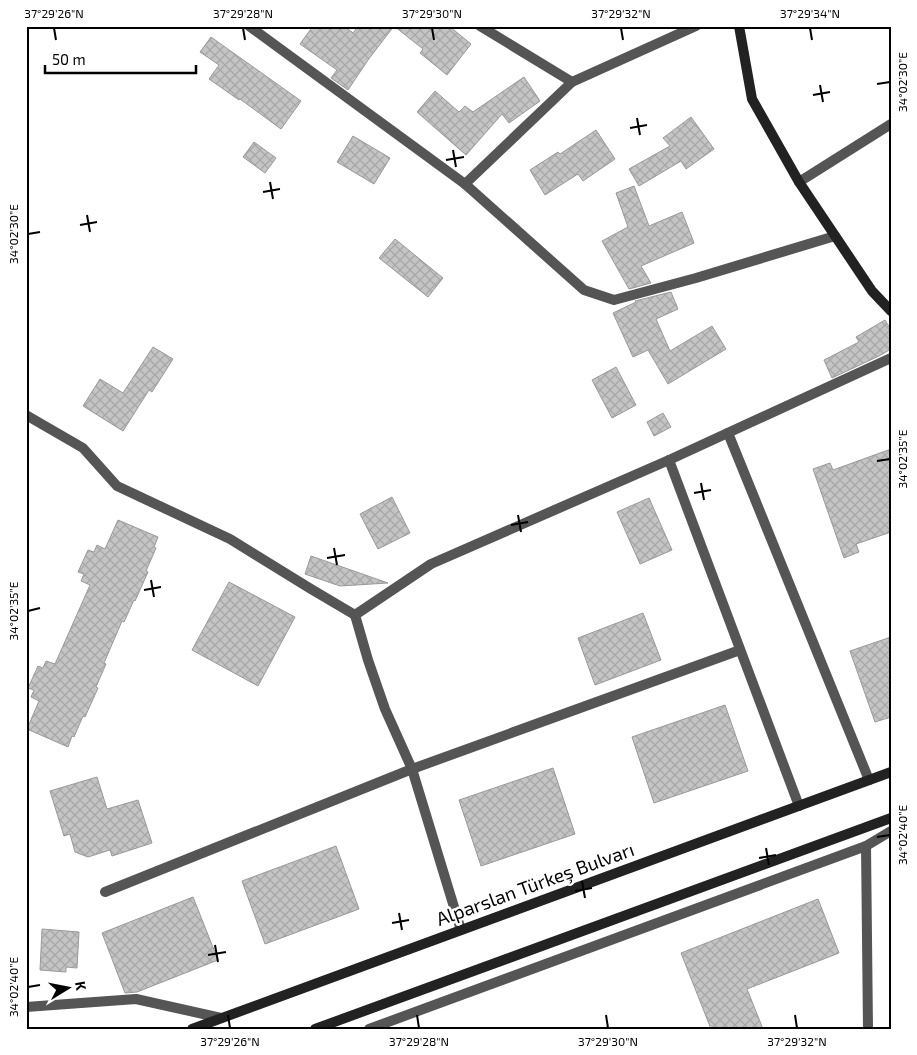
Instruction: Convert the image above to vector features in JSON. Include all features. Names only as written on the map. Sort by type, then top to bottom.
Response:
[{"type":"main road","points":[[740,26],[752,99],[799,182],[872,291],[891,311]]},
{"type":"main road","name":"Alparslan Türkeş Bulvarı","points":[[192,1029],[891,772]]},
{"type":"main road","points":[[315,1029],[891,818]]},
{"type":"street","points":[[249,26],[465,184],[584,290],[614,300],[696,278],[835,236]]},
{"type":"street","points":[[480,26],[572,82]]},
{"type":"street","points":[[465,184],[572,82],[696,26]]},
{"type":"street","points":[[799,182],[891,124]]},
{"type":"street","points":[[355,615],[431,564],[669,460],[891,358]]},
{"type":"street","points":[[26,415],[83,448],[117,486],[230,539],[355,615],[385,708],[412,769],[461,930]]},
{"type":"street","points":[[728,433],[869,780]]},
{"type":"street","points":[[669,460],[799,806]]},
{"type":"street","points":[[105,892],[412,769],[740,650]]},
{"type":"street","points":[[369,1029],[866,846],[891,831]]},
{"type":"street","points":[[866,846],[868,1029]]},
{"type":"street","points":[[26,1007],[136,999],[221,1018]]},
{"type":"building","points":[[313,26],[344,26],[353,33],[358,26],[394,26],[348,90],[331,78],[337,70],[300,44]]},
{"type":"building","points":[[394,26],[449,26],[471,44],[447,75],[420,53],[423,49]]},
{"type":"building","points":[[211,37],[301,101],[281,129],[209,79],[219,65],[200,52]]},
{"type":"building","points":[[524,77],[540,101],[509,123],[502,114],[466,155],[417,112],[435,91],[459,112],[465,106],[473,112]]},
{"type":"building","points":[[691,117],[714,149],[686,169],[681,161],[639,186],[629,169],[670,146],[663,138]]},
{"type":"building","points":[[596,130],[615,159],[583,181],[578,174],[545,195],[530,170],[558,152],[560,154]]},
{"type":"building","points":[[353,136],[390,158],[374,184],[337,162]]},
{"type":"building","points":[[254,142],[276,158],[265,173],[243,157]]},
{"type":"building","points":[[634,186],[649,226],[682,212],[694,243],[641,266],[651,283],[629,289],[602,241],[628,227],[616,193]]},
{"type":"building","points":[[395,239],[443,278],[428,297],[379,258]]},
{"type":"building","points":[[671,292],[678,309],[656,319],[670,351],[712,326],[726,349],[668,384],[648,350],[633,357],[613,313],[635,301]]},
{"type":"building","points":[[885,320],[891,330],[891,349],[832,378],[824,360],[859,342],[856,337]]},
{"type":"building","points":[[153,347],[173,359],[152,392],[149,390],[123,431],[83,406],[100,379],[123,393]]},
{"type":"building","points":[[616,367],[636,405],[612,418],[592,380]]},
{"type":"building","points":[[663,413],[671,427],[654,436],[647,422]]},
{"type":"building","points":[[891,449],[891,532],[856,544],[859,552],[844,558],[813,469],[830,463],[833,470]]},
{"type":"building","points":[[392,497],[410,533],[378,549],[360,514]]},
{"type":"building","points":[[649,498],[672,550],[640,564],[617,512]]},
{"type":"building","points":[[118,520],[158,537],[154,547],[156,548],[135,601],[124,622],[122,621],[104,663],[106,664],[96,687],[98,688],[85,717],[83,716],[68,747],[27,729],[39,701],[31,697],[34,690],[28,688],[38,666],[43,668],[46,661],[55,664],[90,585],[81,581],[84,574],[78,572],[88,550],[94,552],[97,545],[105,549]]},
{"type":"building","points":[[311,556],[388,583],[340,586],[305,574]]},
{"type":"building","points":[[229,582],[295,617],[258,686],[192,650]]},
{"type":"building","points":[[643,613],[661,660],[595,685],[578,638]]},
{"type":"building","points":[[891,637],[891,717],[875,722],[850,651]]},
{"type":"building","points":[[725,705],[748,771],[654,803],[632,737]]},
{"type":"building","points":[[553,768],[575,834],[481,866],[459,800]]},
{"type":"building","points":[[97,777],[107,809],[138,800],[152,843],[112,856],[110,850],[88,857],[75,852],[70,834],[64,836],[50,791]]},
{"type":"building","points":[[336,846],[359,909],[265,944],[242,881]]},
{"type":"building","points":[[193,897],[218,960],[137,992],[125,993],[102,933]]},
{"type":"building","points":[[818,899],[839,953],[747,989],[763,1029],[711,1029],[681,953]]},
{"type":"building","points":[[42,929],[79,932],[77,968],[66,967],[66,972],[40,970]]}]
